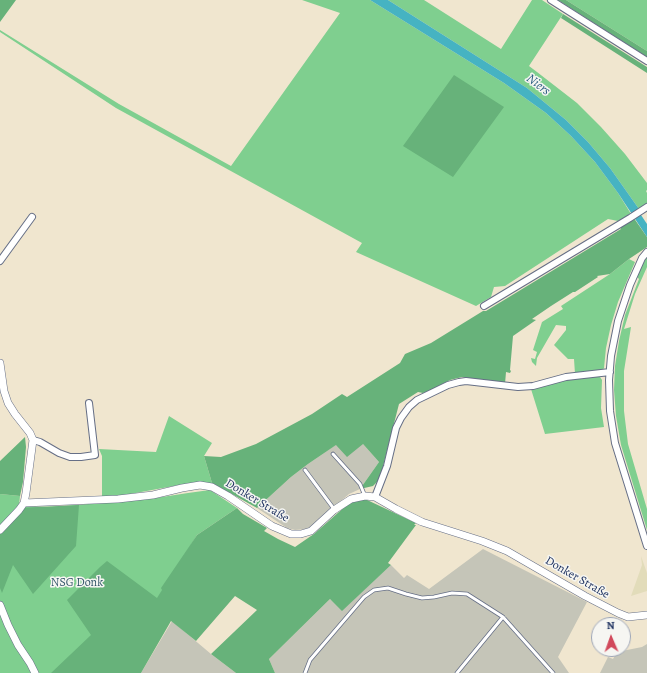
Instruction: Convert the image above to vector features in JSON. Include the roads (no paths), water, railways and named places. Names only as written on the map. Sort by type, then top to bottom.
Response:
[{"type":"street","points":[[551,0],[647,61]]},
{"type":"street","points":[[484,306],[644,209]]},
{"type":"street","points":[[0,261],[32,217]]},
{"type":"street","points":[[647,252],[642,258],[630,285],[618,321],[612,348],[610,372],[610,411],[615,443],[647,546]]},
{"type":"street","points":[[0,363],[4,391],[8,403],[14,414],[30,433],[33,440],[24,503],[0,530]]},
{"type":"street","points":[[375,497],[387,466],[396,428],[409,407],[417,400],[448,385],[459,382],[466,381],[518,387],[533,386],[566,377],[610,372]]},
{"type":"street","points":[[33,440],[40,442],[59,453],[70,456],[81,457],[95,455],[89,403]]},
{"type":"street","name":"Donker Straße","points":[[24,503],[118,499],[153,495],[200,485],[212,487],[228,496],[272,526],[291,534],[301,534],[311,531],[334,510],[351,499],[365,496],[375,497],[422,522],[482,540],[507,551],[585,596],[618,613],[628,616],[647,615]]},
{"type":"street","points":[[0,605],[8,626],[35,673]]},
{"type":"lane","points":[[333,454],[360,484],[365,496]]},
{"type":"lane","points":[[305,470],[334,510]]},
{"type":"lane","points":[[305,673],[310,660],[364,597],[374,590],[388,588],[422,598],[452,593],[467,594],[503,617],[553,673]]},
{"type":"lane","points":[[457,673],[503,617]]},
{"type":"water","points":[[370,0],[388,0],[527,88],[566,120],[588,142],[610,168],[639,209],[647,224],[647,237],[618,193],[595,162],[571,136],[546,113],[504,83]]},
{"type":"water label","name":"Niers","points":[[538,85]]},
{"type":"park label","name":"NSG Donk","points":[[77,583]]}]
